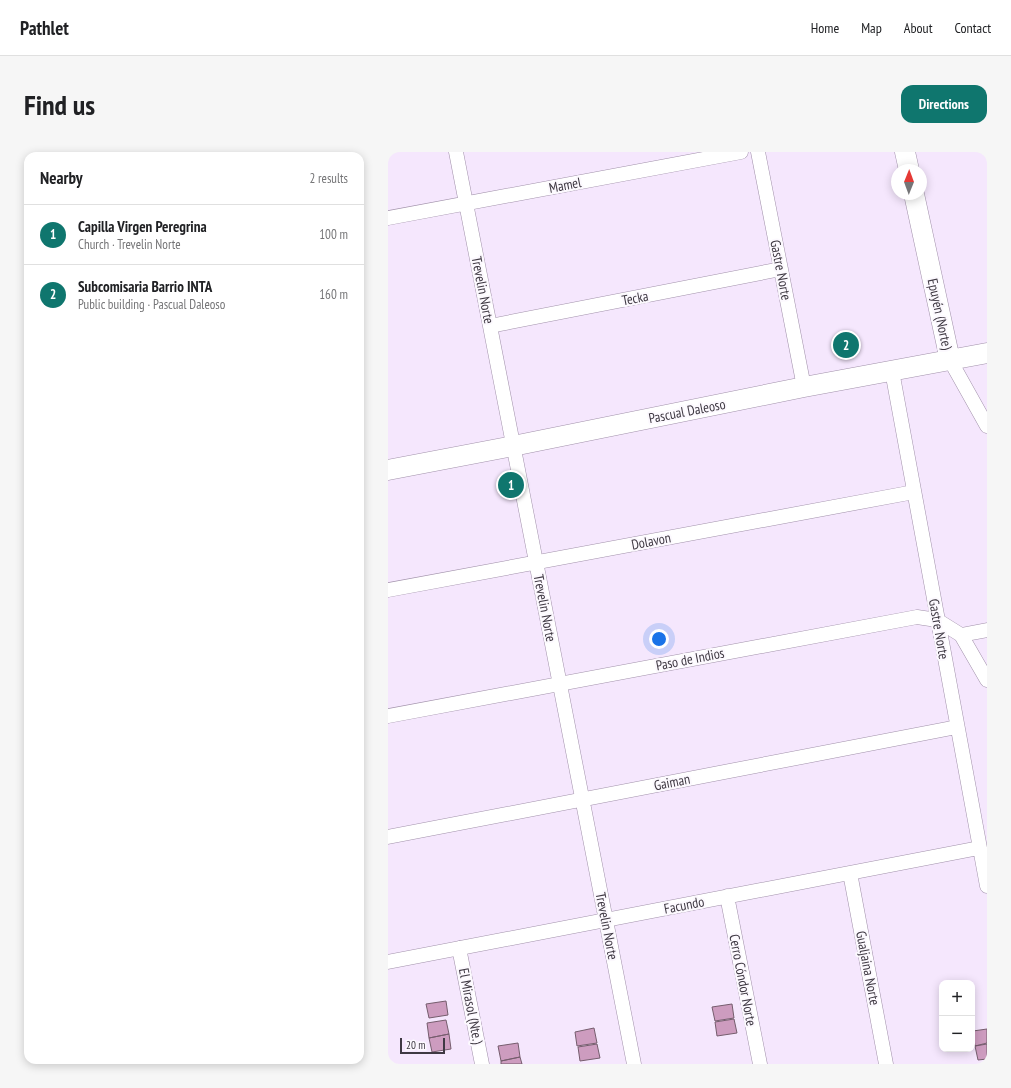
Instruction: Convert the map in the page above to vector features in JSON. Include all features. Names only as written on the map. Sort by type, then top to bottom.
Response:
[{"type":"street","name":"Trevelin Norte","points":[[456,152],[634,1064]]},
{"type":"street","name":"Mamel","points":[[388,218],[741,152]]},
{"type":"street","name":"Gastre Norte","points":[[758,152],[804,387]]},
{"type":"street","points":[[905,152],[908,164]]},
{"type":"street","name":"Epuyén (Norte)","points":[[915,200],[950,360],[987,426]]},
{"type":"street","name":"Tecka","points":[[490,326],[781,269]]},
{"type":"street","name":"Pascual Daleoso","points":[[388,470],[804,387],[987,353]]},
{"type":"street","name":"Gastre Norte","points":[[892,371],[987,886]]},
{"type":"street","name":"Dolavon","points":[[388,590],[914,492]]},
{"type":"street","name":"Paso de Indios","points":[[388,716],[917,617],[938,620],[961,635]]},
{"type":"street","points":[[987,630],[961,635],[987,680]]},
{"type":"street","name":"Gaiman","points":[[388,837],[957,727]]},
{"type":"street","name":"Facundo","points":[[388,962],[979,848]]},
{"type":"street","name":"Gualjaina Norte","points":[[850,873],[886,1064]]},
{"type":"street","name":"Cerro Cóndor Norte","points":[[726,896],[760,1064]]},
{"type":"street","name":"El Mirasol (Nte.)","points":[[460,948],[482,1064]]},
{"type":"building","points":[[446,1001],[448,1015],[429,1018],[426,1004]]},
{"type":"building","points":[[732,1004],[734,1018],[715,1021],[712,1007]]},
{"type":"building","points":[[734,1019],[737,1033],[717,1036],[715,1022]]},
{"type":"building","points":[[446,1020],[449,1034],[429,1038],[427,1023]]},
{"type":"building","points":[[594,1028],[597,1043],[577,1046],[575,1032]]},
{"type":"building","points":[[987,1029],[987,1043],[975,1046],[975,1031]]},
{"type":"building","points":[[449,1034],[451,1049],[432,1052],[429,1038]]},
{"type":"building","points":[[518,1043],[520,1057],[501,1061],[498,1046]]},
{"type":"building","points":[[597,1044],[600,1058],[580,1061],[578,1047]]},
{"type":"building","points":[[987,1044],[987,1059],[978,1060],[975,1046]]},
{"type":"building","points":[[520,1057],[522,1064],[501,1064],[501,1061]]},
{"type":"place","name":"Subcomisaria Barrio INTA","points":[[846,345]]},
{"type":"place","name":"Capilla Virgen Peregrina","points":[[511,485]]}]
